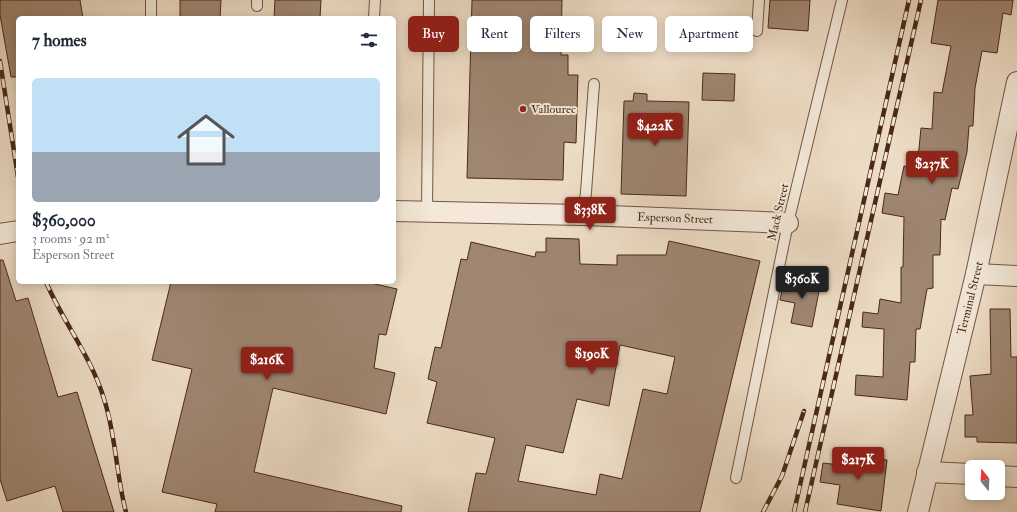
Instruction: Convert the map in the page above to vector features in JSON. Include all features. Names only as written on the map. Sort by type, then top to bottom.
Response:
[{"type":"street","name":"Terminal Street","points":[[918,512],[976,274],[1017,82]]},
{"type":"street","name":"Esperson Street","points":[[396,210],[427,212],[583,214],[788,223]]},
{"type":"street","points":[[0,234],[16,231]]},
{"type":"street","points":[[976,274],[1017,276]]},
{"type":"street","points":[[927,472],[965,474]]},
{"type":"street","points":[[1005,476],[1017,477]]},
{"type":"lane","points":[[151,0],[151,16]]},
{"type":"lane","points":[[374,16],[375,0]]},
{"type":"lane","points":[[427,212],[430,0]]},
{"type":"lane","points":[[757,31],[759,0]]},
{"type":"lane","name":"Mack Street","points":[[736,478],[788,223],[842,0]]},
{"type":"lane","points":[[583,214],[594,84]]},
{"type":"building","points":[[0,0],[80,0],[83,16],[16,16],[16,77],[11,77],[0,15]]},
{"type":"building","points":[[180,0],[221,0],[220,16],[180,16]]},
{"type":"building","points":[[275,0],[321,0],[320,16],[274,16]]},
{"type":"building","name":"Vallourec","points":[[472,0],[562,0],[562,16],[530,16],[530,52],[561,52],[561,55],[568,55],[568,75],[578,75],[576,143],[564,142],[563,180],[467,178],[471,52],[522,52],[522,16],[472,16]]},
{"type":"building","points":[[770,0],[810,0],[808,31],[768,28]]},
{"type":"building","points":[[938,0],[1013,0],[1011,15],[1003,13],[997,53],[982,51],[975,88],[973,126],[969,126],[967,152],[958,189],[952,188],[945,220],[941,219],[940,255],[933,255],[933,288],[927,289],[920,329],[916,329],[915,362],[910,362],[907,400],[855,395],[856,375],[883,377],[884,329],[862,327],[863,312],[878,314],[880,299],[901,303],[901,267],[903,267],[904,217],[882,213],[885,193],[898,195],[904,166],[917,169],[921,128],[932,129],[934,92],[942,93],[951,46],[931,43]]},
{"type":"building","points":[[703,73],[735,74],[734,101],[702,100]]},
{"type":"building","points":[[634,93],[647,94],[647,101],[689,102],[686,196],[621,194],[624,101],[633,101]]},
{"type":"building","points":[[546,238],[579,239],[580,264],[617,265],[617,255],[666,255],[669,241],[760,261],[700,512],[468,512],[476,473],[486,474],[495,438],[427,423],[437,382],[428,379],[435,347],[441,348],[461,259],[467,260],[471,242],[535,257],[536,252],[546,252]],"holes":[[[620,345],[675,357],[667,394],[643,389],[622,479],[600,474],[596,495],[518,481],[526,445],[563,453],[577,399],[609,406]]]},
{"type":"building","points":[[0,260],[3,260],[16,301],[28,298],[58,397],[77,392],[114,512],[63,512],[55,486],[7,501],[0,479]]},
{"type":"building","points":[[801,277],[821,281],[812,327],[791,323],[795,303],[780,300],[784,281],[800,284]]},
{"type":"building","points":[[171,284],[375,284],[397,289],[386,335],[379,334],[374,368],[395,373],[386,414],[273,388],[254,472],[402,506],[401,512],[215,512],[217,504],[162,492],[192,369],[152,360]]},
{"type":"building","points":[[990,309],[1010,309],[1011,357],[1017,357],[1017,443],[977,442],[977,437],[965,437],[965,415],[973,415],[970,376],[991,374]]},
{"type":"building","points":[[842,454],[887,460],[881,511],[837,504],[840,485],[820,482],[823,463],[840,465]]},
{"type":"railway","points":[[794,512],[909,0]]},
{"type":"railway","points":[[805,512],[921,0]]},
{"type":"railway","points":[[0,61],[16,164]]},
{"type":"railway","points":[[47,284],[60,311],[92,368],[104,399],[111,427],[126,512]]},
{"type":"railway","points":[[763,512],[782,476],[804,411]]},
{"type":"place","name":"Vallourec","points":[[523,109]]}]
